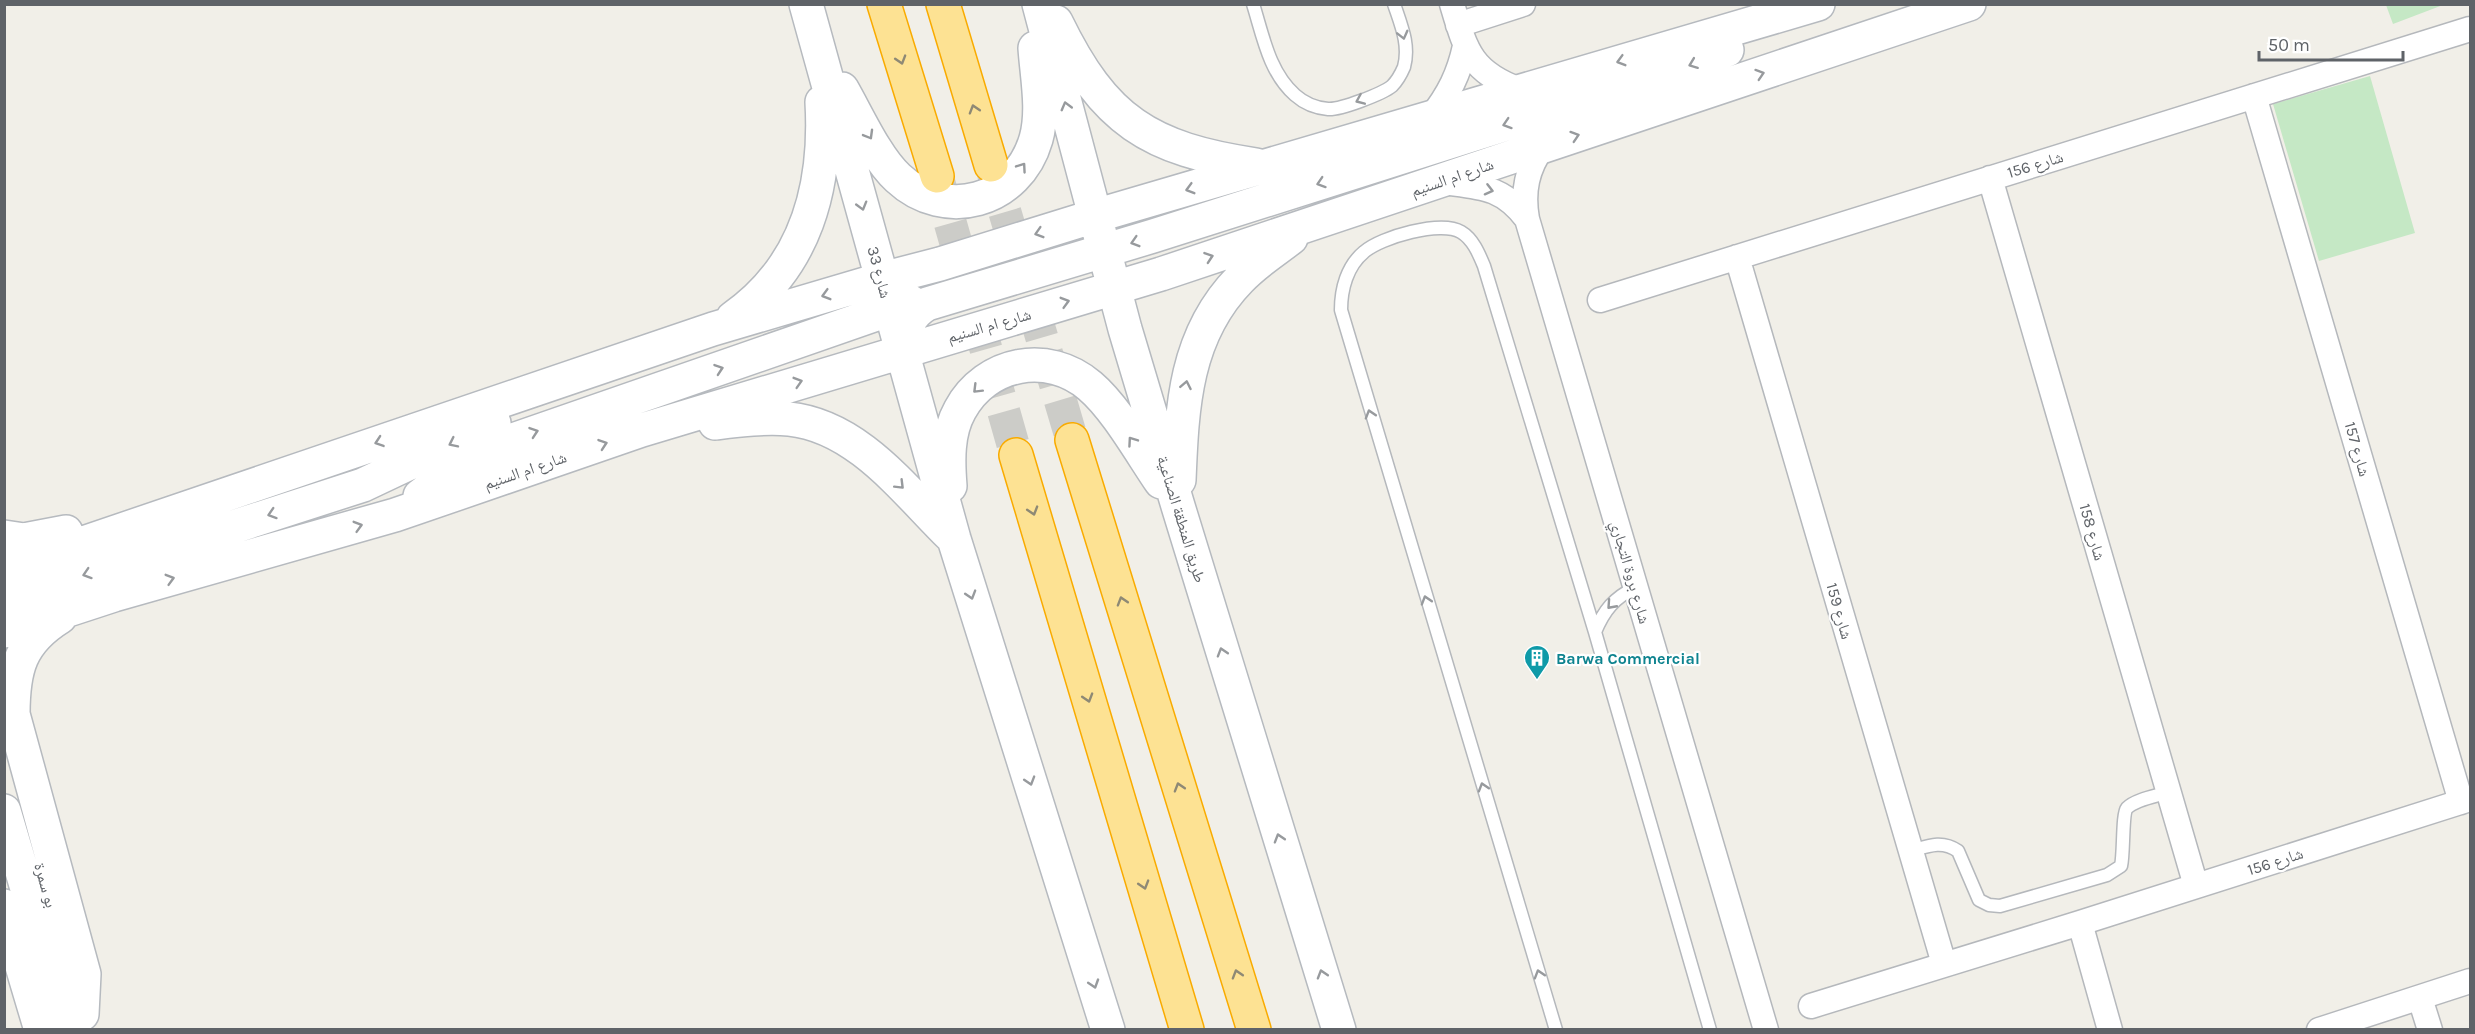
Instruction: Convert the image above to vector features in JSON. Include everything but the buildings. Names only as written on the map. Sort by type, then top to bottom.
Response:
[{"type":"highway","points":[[884,4],[937,176]]},
{"type":"highway","points":[[943,4],[991,165]]},
{"type":"highway","points":[[1072,440],[1254,1029]]},
{"type":"highway","points":[[1016,455],[1187,1029]]},
{"type":"main road","name":"شارع 33","points":[[806,4],[954,539]]},
{"type":"main road","points":[[818,48],[885,163],[897,177],[918,193],[941,201],[970,201],[999,190],[1021,171],[1037,138],[1039,105],[1031,4]]},
{"type":"main road","name":"طريق المنطقة الصناعية","points":[[1039,4],[1103,252],[1178,506],[1339,1029]]},
{"type":"main road","points":[[1047,4],[1083,71],[1101,96],[1144,133],[1189,153],[1266,167]]},
{"type":"main road","points":[[395,515],[468,460],[513,440],[886,294],[940,264],[1520,90],[1820,4]]},
{"type":"main road","points":[[902,350],[904,332],[909,321],[927,304],[1103,252],[1676,70],[1742,45],[1820,4]]},
{"type":"main road","name":"شارع ام السنيم","points":[[4,631],[114,595],[395,515],[642,430],[1114,288],[1440,182],[1969,4]]},
{"type":"main road","points":[[713,329],[730,320],[757,298],[782,268],[800,242],[804,232],[817,187],[822,152],[823,119],[818,48]]},
{"type":"main road","points":[[1178,506],[1185,386],[1203,331],[1221,302],[1240,279],[1312,222]]},
{"type":"main road","points":[[4,570],[713,329],[886,294]]},
{"type":"main road","points":[[4,601],[363,485],[619,360]]},
{"type":"main road","points":[[1108,1029],[954,539],[948,452],[960,410],[979,386],[1003,370],[1028,364],[1060,368],[1090,386],[1112,411],[1178,506]]},
{"type":"main road","points":[[642,430],[756,418],[790,419],[818,425],[843,437],[874,459],[954,539]]},
{"type":"main road","points":[[4,537],[24,540],[55,535],[160,502],[224,495]]},
{"type":"main road","points":[[79,1024],[84,974],[13,714],[14,680],[28,645],[47,626],[60,618],[114,595]]},
{"type":"main road","name":"بو سمرة","points":[[4,740],[79,1024]]},
{"type":"main road","points":[[4,811],[79,1024]]},
{"type":"main road","points":[[4,906],[41,1029]]},
{"type":"main road","points":[[4,948],[26,979]]},
{"type":"street","points":[[1458,25],[1523,4]]},
{"type":"street","points":[[1458,25],[1475,61],[1503,84],[1520,90]]},
{"type":"street","points":[[1431,117],[1453,86],[1461,67],[1458,25]]},
{"type":"street","name":"شارع 156","points":[[1600,300],[2470,29]]},
{"type":"street","name":"شارع 157","points":[[2254,96],[2466,800]]},
{"type":"street","name":"شارع بروة التجاري","points":[[1543,146],[1534,159],[1525,188],[1527,219],[1766,1029]]},
{"type":"street","name":"شارع 158","points":[[1990,178],[2196,886]]},
{"type":"street","name":"شارع بروة التجاري","points":[[1440,182],[1491,189],[1502,194],[1517,206],[1527,219]]},
{"type":"street","name":"شارع 159","points":[[1737,257],[1944,964]]},
{"type":"street","name":"شارع 156","points":[[1811,1006],[2080,924],[2466,800]]},
{"type":"street","points":[[2080,924],[2110,1029]]},
{"type":"street","points":[[2319,1029],[2470,981]]},
{"type":"street","points":[[2420,998],[2430,1029]]},
{"type":"lane","points":[[1253,4],[1270,59],[1279,76],[1303,102],[1330,109],[1344,106],[1390,87],[1399,77],[1404,66],[1406,40],[1394,4]]},
{"type":"lane","points":[[1556,1029],[1360,380],[1341,310],[1341,294],[1346,278],[1364,252],[1379,243],[1431,227],[1449,228],[1461,232],[1473,243],[1484,266],[1595,632],[1710,1029]]},
{"type":"lane","points":[[1595,632],[1602,615],[1611,604],[1621,595],[1636,587]]},
{"type":"lane","points":[[1911,851],[1936,844],[1950,846],[1958,851],[1979,900],[1989,905],[2000,906],[2114,871],[2121,866],[2125,850],[2124,819],[2127,809],[2135,803],[2169,792]]},
{"type":"green space","points":[[2386,5],[2443,5],[2393,24]]},
{"type":"green space","points":[[2370,76],[2415,233],[2319,261],[2273,104]]},
{"type":"tunnel","points":[[991,165],[1072,440]]},
{"type":"tunnel","points":[[937,176],[1016,455]]},
{"type":"place","name":"Barwa Commercial","points":[[1537,681]]}]
